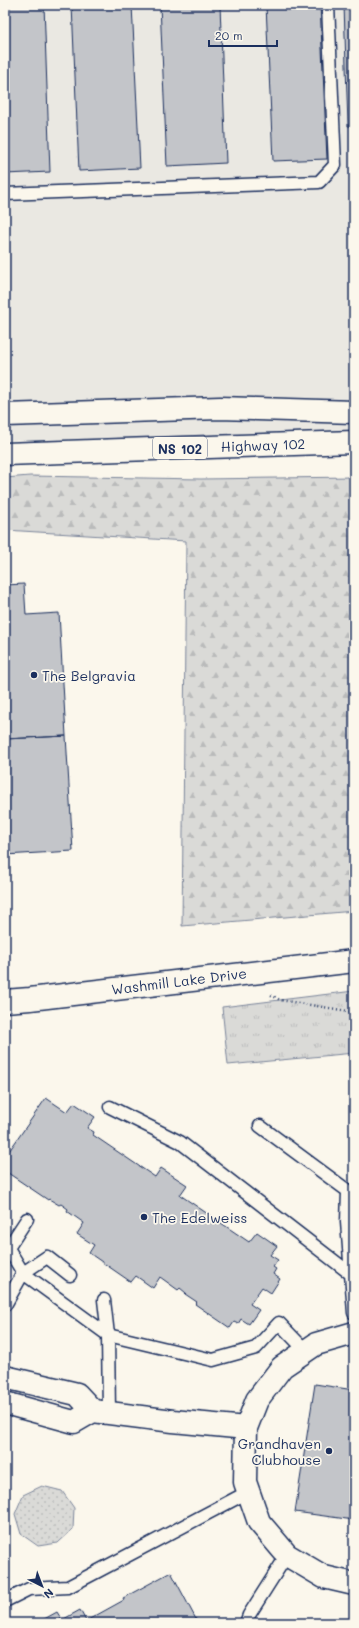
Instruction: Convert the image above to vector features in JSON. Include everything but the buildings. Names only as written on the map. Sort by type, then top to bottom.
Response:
[{"type":"main road","points":[[5,415],[220,408],[354,412]]},
{"type":"main road","name":"Highway 102","points":[[5,454],[354,442]]},
{"type":"main road","name":"Washmill Lake Drive","points":[[5,1001],[354,961]]},
{"type":"main road","points":[[354,1333],[316,1344],[282,1367],[257,1400],[246,1428],[245,1482],[259,1522],[287,1555],[324,1578],[354,1584]]},
{"type":"main road","points":[[5,1376],[77,1394],[101,1412]]},
{"type":"main road","points":[[5,1403],[74,1422],[101,1412],[246,1428]]},
{"type":"lane","points":[[5,194],[319,182],[335,165],[328,5]]},
{"type":"lane","points":[[110,1107],[180,1142],[352,1274]]},
{"type":"lane","points":[[260,1126],[348,1191],[351,1222],[354,1313]]},
{"type":"lane","points":[[27,1219],[8,1248],[23,1273],[108,1335],[213,1360],[256,1348],[279,1323],[306,1351]]},
{"type":"lane","points":[[5,1305],[23,1273],[47,1257],[70,1275]]},
{"type":"lane","points":[[101,1412],[108,1335],[104,1300]]},
{"type":"lane","points":[[5,1602],[29,1589],[68,1587],[248,1492]]},
{"type":"lane","points":[[246,1623],[249,1615],[287,1555]]},
{"type":"path","points":[[270,994],[280,1000],[354,1012]]},
{"type":"shaded area","points":[[5,5],[354,5],[354,455],[5,440]]},
{"type":"green space","points":[[30,476],[201,479],[354,477],[354,911],[182,926],[186,541],[5,530],[5,478]]},
{"type":"green space","points":[[354,991],[354,1053],[228,1065],[222,1007]]},
{"type":"green space","points":[[42,1486],[62,1491],[74,1508],[73,1529],[58,1543],[38,1546],[21,1534],[15,1514],[23,1495]]},
{"type":"place","name":"The Belgravia","points":[[34,675]]},
{"type":"place","name":"The Edelweiss","points":[[144,1217]]},
{"type":"place","name":"Grandhaven Clubhouse","points":[[329,1451]]}]
